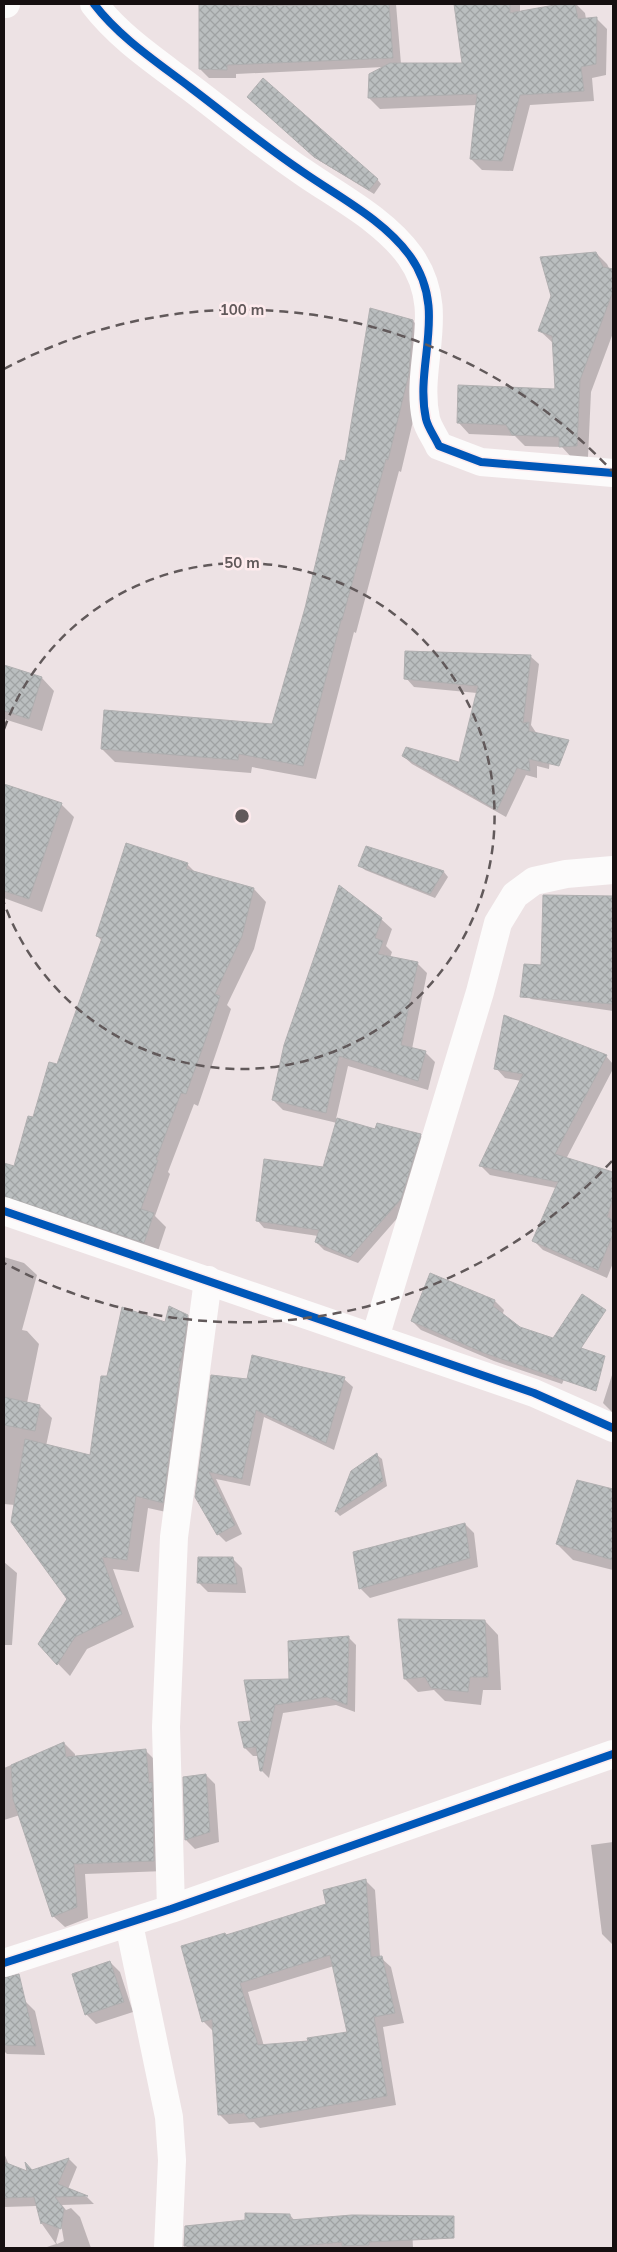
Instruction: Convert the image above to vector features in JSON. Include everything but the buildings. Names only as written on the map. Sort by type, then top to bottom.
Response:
[{"type":"street","points":[[94,4],[107,21],[140,49],[285,160],[358,209],[393,236],[411,257],[429,305],[430,340],[424,395],[426,420],[440,446],[481,462],[613,473]]},
{"type":"street","points":[[375,1338],[480,992],[498,923],[515,895],[534,881],[566,874],[613,870]]},
{"type":"street","points":[[4,1211],[534,1393],[613,1428]]},
{"type":"street","points":[[171,1909],[166,1727],[174,1537],[208,1280]]},
{"type":"street","points":[[4,1964],[129,1924],[613,1754]]},
{"type":"street","points":[[129,1924],[169,2117],[172,2160],[168,2248]]},
{"type":"cycle path","points":[[94,4],[115,28],[140,49],[274,152],[374,220],[410,256],[421,276],[427,297],[429,317],[423,398],[426,419],[439,446],[481,462],[613,473]]},
{"type":"cycle path","points":[[4,1211],[534,1393],[613,1428]]},
{"type":"cycle path","points":[[4,1963],[171,1909],[613,1754]]}]
